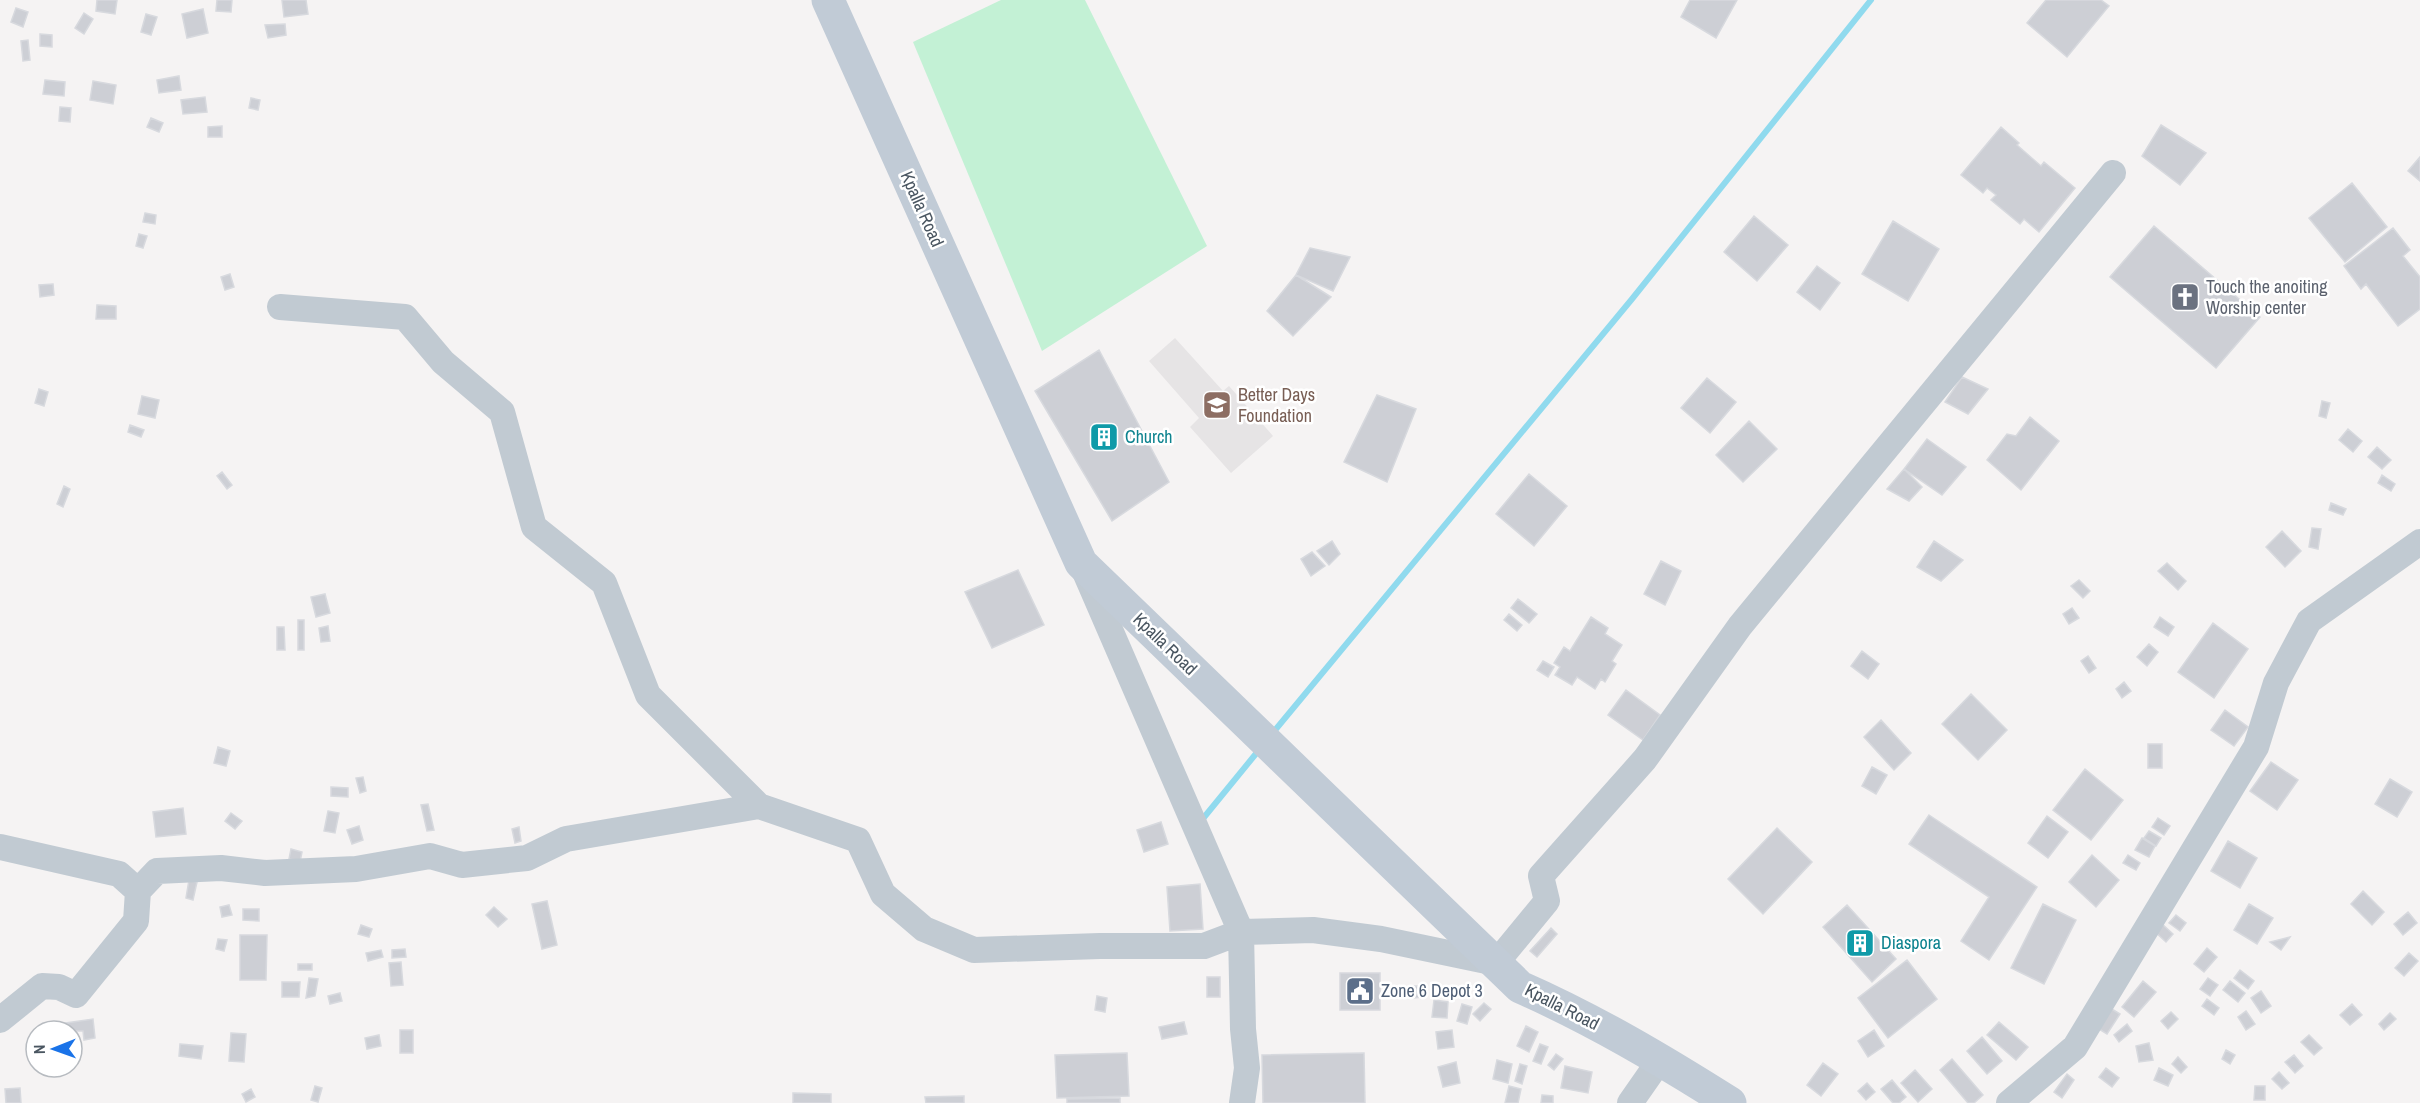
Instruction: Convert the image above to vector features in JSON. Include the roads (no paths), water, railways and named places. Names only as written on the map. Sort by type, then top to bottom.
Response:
[{"type":"street","name":"Kpalla Road","points":[[828,0],[1081,563],[1520,987],[1566,1007],[1660,1059],[1730,1103]]},
{"type":"street","points":[[280,308],[405,317],[443,362],[502,412],[534,527],[604,582],[648,695],[759,806],[858,840],[883,894],[924,929],[974,950],[1100,946],[1204,946],[1241,932],[1313,930],[1381,939],[1496,963],[1546,901],[1541,876],[1645,759],[1740,626],[2113,173]]},
{"type":"street","points":[[2008,1103],[2075,1047],[2256,747],[2276,683],[2309,621],[2420,542]]},
{"type":"street","points":[[1081,563],[1241,932],[1243,1029],[1247,1068],[1242,1103]]},
{"type":"street","points":[[0,1020],[42,986],[59,987],[76,995],[136,921],[138,891],[157,871],[221,868],[265,873],[356,869],[430,856],[462,865],[527,858],[566,839],[759,806]]},
{"type":"street","points":[[0,848],[119,874],[138,891]]},
{"type":"street","points":[[1630,1103],[1660,1059]]},
{"type":"waterway","points":[[1271,735],[1632,299],[1871,0]]},
{"type":"waterway","points":[[1201,821],[1259,750]]},
{"type":"place","name":"Touch the anoiting Worship center","points":[[2185,297]]},
{"type":"place","name":"Better Days Foundation","points":[[1217,405]]},
{"type":"place","name":"Church","points":[[1104,437]]},
{"type":"place","name":"Diaspora","points":[[1860,943]]},
{"type":"place","name":"Zone 6 Depot 3","points":[[1360,991]]}]
